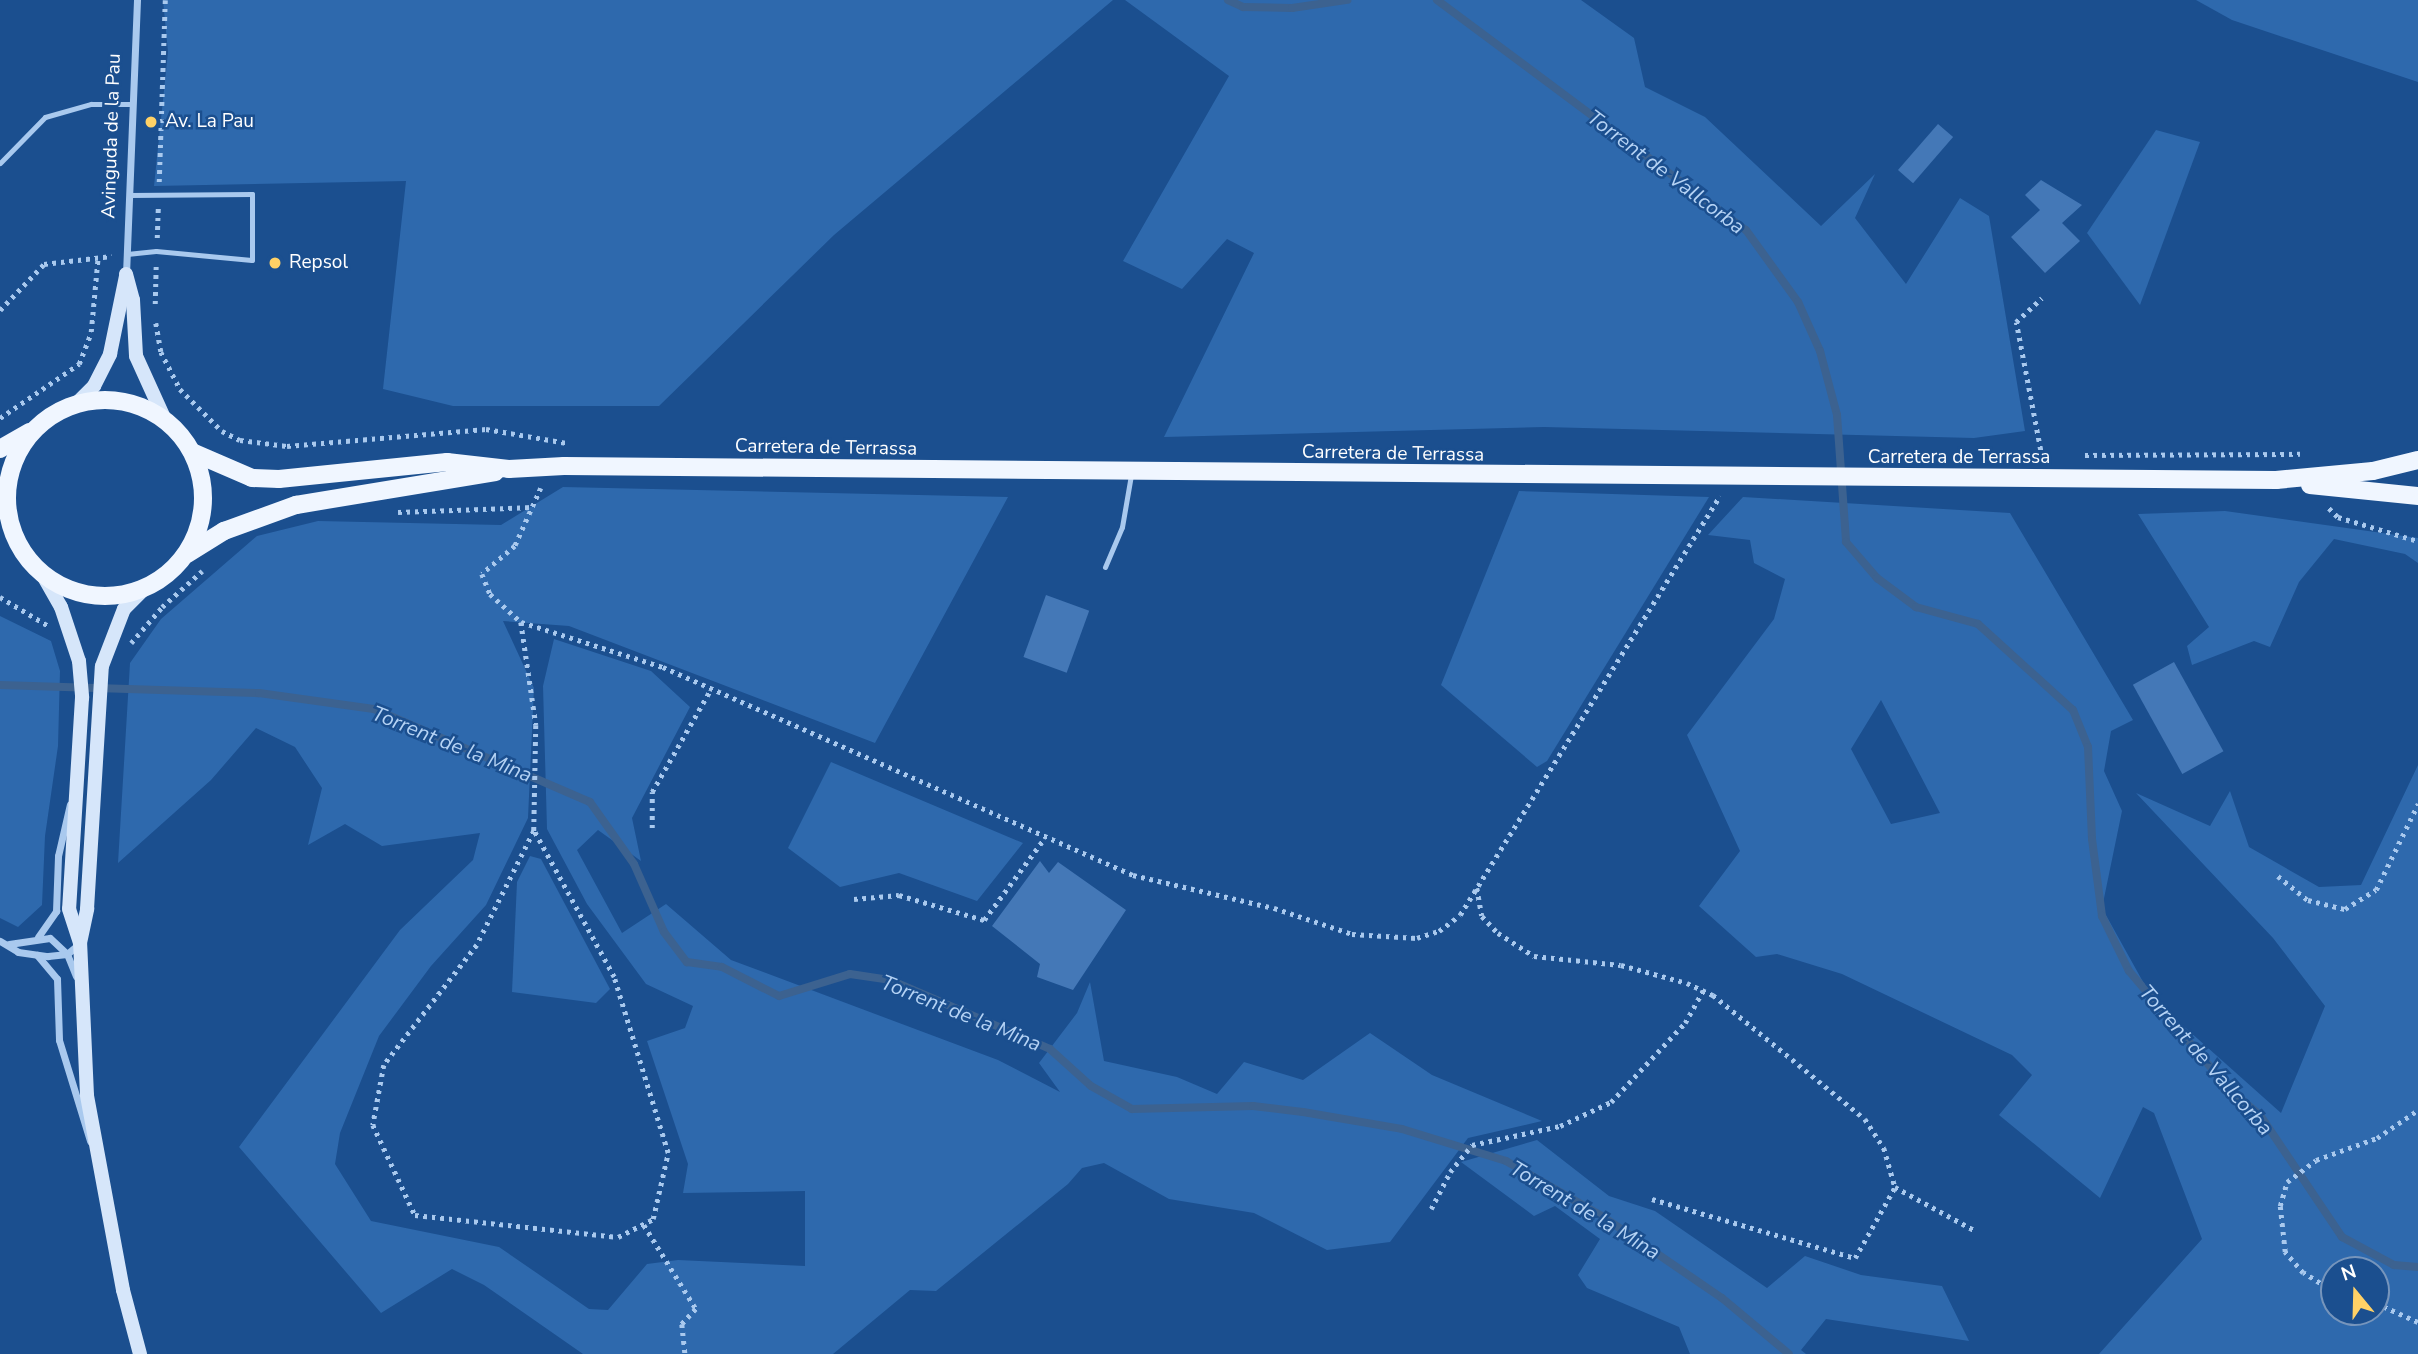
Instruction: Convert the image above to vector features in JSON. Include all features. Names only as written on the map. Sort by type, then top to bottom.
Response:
[{"type":"main road","points":[[0,449],[75,405],[113,400],[134,404],[166,420],[192,452],[203,485],[204,506],[186,554],[145,588],[125,594],[81,594],[41,572],[17,542],[8,518],[9,476],[35,429]]},
{"type":"main road","name":"Carretera de Terrassa","points":[[192,452],[252,478],[293,478],[447,462],[509,469]]},
{"type":"main road","name":"Carretera de Terrassa","points":[[186,554],[224,531],[296,505],[509,469],[551,467],[1727,479],[2276,480],[2373,471],[2418,460]]},
{"type":"main road","name":"Carretera de Terrassa","points":[[2276,480],[2418,496]]},
{"type":"main road","points":[[0,531],[17,542]]},
{"type":"street","name":"Avinguda de la Pau","points":[[75,405],[94,386],[110,354],[126,274],[137,0]]},
{"type":"street","name":"Avinguda de la Pau","points":[[126,274],[133,300],[136,356],[166,420]]},
{"type":"street","points":[[41,572],[72,634],[82,698],[69,909],[80,943]]},
{"type":"street","points":[[98,1164],[81,997],[80,943],[102,666],[111,635],[129,601],[145,588]]},
{"type":"street","points":[[38,937],[56,911],[58,856],[75,786]]},
{"type":"street","points":[[9,944],[38,937],[50,938],[67,954],[81,997]]},
{"type":"street","points":[[0,941],[9,944],[18,952],[37,955],[67,954],[80,943]]},
{"type":"street","points":[[37,955],[57,978],[64,1065],[98,1164],[140,1354]]},
{"type":"lane","points":[[0,163],[45,117],[91,104],[133,104]]},
{"type":"lane","points":[[127,254],[156,251],[252,260],[252,194],[129,195]]},
{"type":"lane","points":[[1105,567],[1122,527],[1132,472]]},
{"type":"path","points":[[165,0],[155,317],[161,352],[180,389],[222,431],[262,446],[486,429]]},
{"type":"path","points":[[0,310],[44,264],[127,254]]},
{"type":"path","points":[[0,418],[79,364],[91,332],[98,257]]},
{"type":"path","points":[[2042,298],[2016,322],[2046,479]]},
{"type":"path","points":[[2083,455],[2306,454]]},
{"type":"path","points":[[2027,455],[2055,455]]},
{"type":"path","points":[[551,467],[515,546],[482,574],[490,594],[521,622],[663,667],[1044,839],[1133,875],[1273,908],[1352,934],[1417,938],[1439,931],[1460,915],[1717,503],[1727,479]]},
{"type":"path","points":[[2308,485],[2338,517],[2418,541]]},
{"type":"path","points":[[386,512],[532,507]]},
{"type":"path","points":[[111,635],[134,645],[162,607],[212,563]]},
{"type":"path","points":[[0,597],[72,634]]},
{"type":"path","points":[[521,622],[536,725],[534,831],[477,945],[384,1065],[373,1125],[415,1215],[618,1237],[653,1219],[668,1153],[614,977],[534,831]]},
{"type":"path","points":[[652,828],[652,792],[711,689]]},
{"type":"path","points":[[2278,876],[2308,901],[2345,909],[2376,890],[2418,804]]},
{"type":"path","points":[[854,899],[900,895],[984,920],[1044,839]]},
{"type":"path","points":[[1477,887],[1482,916],[1498,933],[1535,956],[1621,965],[1703,991],[1865,1119],[1884,1148],[1895,1187],[1855,1258],[1652,1199]]},
{"type":"path","points":[[1430,1209],[1450,1172],[1472,1145],[1560,1126],[1612,1102],[1685,1023],[1703,991]]},
{"type":"path","points":[[2320,1283],[2303,1273],[2285,1252],[2280,1206],[2287,1182],[2316,1160],[2377,1138],[2418,1110]]},
{"type":"path","points":[[1895,1187],[1974,1230]]},
{"type":"path","points":[[644,1224],[696,1309],[682,1324],[685,1354]]},
{"type":"path","points":[[2390,1309],[2418,1322]]},
{"type":"shaded area","points":[[163,0],[1113,0],[834,235],[659,406],[453,406],[383,389],[406,181],[154,186],[168,52]]},
{"type":"shaded area","points":[[1125,0],[1581,0],[1634,38],[1645,87],[1705,117],[1821,226],[1875,174],[1855,218],[1906,284],[1960,198],[1989,216],[2025,431],[1974,438],[1544,427],[1164,437],[1254,253],[1227,239],[1182,289],[1123,261],[1229,76]]},
{"type":"shaded area","points":[[2196,0],[2418,0],[2418,82],[2232,20]]},
{"type":"shaded area","points":[[2156,130],[2200,142],[2140,305],[2087,233]]},
{"type":"shaded area","points":[[563,487],[1008,497],[875,743],[569,626],[503,621],[534,688],[528,818],[486,905],[431,966],[379,1036],[340,1133],[335,1164],[371,1221],[499,1247],[589,1309],[608,1310],[647,1264],[678,1260],[805,1266],[805,1191],[683,1193],[688,1164],[647,1041],[685,1028],[693,1006],[646,984],[587,904],[547,829],[543,686],[554,639],[651,671],[690,707],[632,818],[641,861],[598,830],[577,850],[622,933],[666,904],[731,960],[998,1060],[1060,1092],[1039,1063],[1077,1013],[1090,982],[1104,1061],[1177,1077],[1217,1094],[1244,1062],[1303,1080],[1370,1033],[1432,1075],[1542,1121],[1468,1138],[1390,1242],[1327,1250],[1254,1213],[1169,1199],[1104,1163],[1082,1168],[1068,1184],[936,1291],[910,1290],[833,1354],[583,1354],[484,1285],[452,1269],[381,1313],[239,1147],[400,930],[473,860],[480,833],[382,846],[345,824],[308,845],[322,788],[295,747],[256,728],[211,780],[118,863],[130,663],[161,619],[257,536],[318,521],[501,525]]},
{"type":"shaded area","points":[[1519,491],[1709,497],[1547,761],[1537,767],[1441,685]]},
{"type":"shaded area","points":[[1743,497],[2010,513],[2133,720],[2111,731],[2104,771],[2122,811],[2102,908],[2152,998],[2281,1113],[2325,1006],[2273,938],[2136,793],[2210,826],[2230,791],[2249,847],[2319,887],[2361,885],[2418,765],[2418,1354],[2099,1354],[2202,1239],[2154,1113],[2143,1107],[2100,1198],[1999,1115],[2032,1075],[2012,1055],[1842,974],[1777,954],[1756,957],[1699,906],[1740,851],[1687,735],[1774,619],[1785,579],[1754,563],[1750,540],[1708,535]],"holes":[[[1881,700],[1940,813],[1891,824],[1851,749]]]},
{"type":"shaded area","points":[[2225,511],[2418,538],[2418,563],[2405,554],[2334,539],[2299,582],[2270,647],[2254,641],[2192,665],[2187,646],[2209,627],[2138,514]]},
{"type":"shaded area","points":[[0,616],[51,641],[60,671],[58,746],[45,836],[42,905],[18,927],[0,918]]},
{"type":"shaded area","points":[[831,762],[1023,843],[977,901],[899,873],[840,887],[788,848]]},
{"type":"shaded area","points":[[530,856],[541,859],[610,989],[596,1003],[512,992],[517,882]]},
{"type":"shaded area","points":[[1537,1140],[1609,1196],[1655,1211],[1767,1288],[1805,1256],[1861,1275],[1942,1286],[1969,1341],[1826,1319],[1801,1350],[1806,1354],[1690,1354],[1679,1327],[1587,1288],[1578,1275],[1600,1239],[1555,1206],[1534,1216],[1461,1162]]},
{"type":"building","points":[[1938,124],[1953,137],[1913,183],[1898,170]]},
{"type":"building","points":[[2041,180],[2082,205],[2062,223],[2080,241],[2045,273],[2011,237],[2040,210],[2025,195]]},
{"type":"building","points":[[1046,595],[1089,611],[1067,673],[1023,657]]},
{"type":"building","points":[[2174,662],[2223,751],[2182,774],[2133,685]]},
{"type":"building","points":[[1040,861],[1049,873],[1058,862],[1126,910],[1073,990],[1037,977],[1040,964],[992,926]]},
{"type":"waterway","name":"Torrent de Vallcorba","points":[[1228,0],[1243,7],[1292,8],[1347,0]]},
{"type":"waterway","name":"Torrent de Vallcorba","points":[[1437,0],[1746,230],[1798,302],[1820,351],[1837,415],[1846,542],[1877,578],[1916,607],[1978,624],[2073,710],[2088,747],[2092,839],[2102,916],[2129,971],[2229,1089],[2260,1115],[2342,1237],[2394,1265],[2418,1267]]},
{"type":"waterway","name":"Torrent de la Mina","points":[[0,685],[259,693],[374,709],[590,802],[634,864],[664,932],[687,962],[722,967],[779,996],[850,974],[890,980],[1050,1049],[1091,1086],[1132,1109],[1253,1106],[1303,1112],[1402,1129],[1506,1161],[1605,1218],[1722,1298],[1789,1354]]},
{"type":"place","name":"Av. La Pau","points":[[151,122]]},
{"type":"place","name":"Repsol","points":[[275,263]]}]
